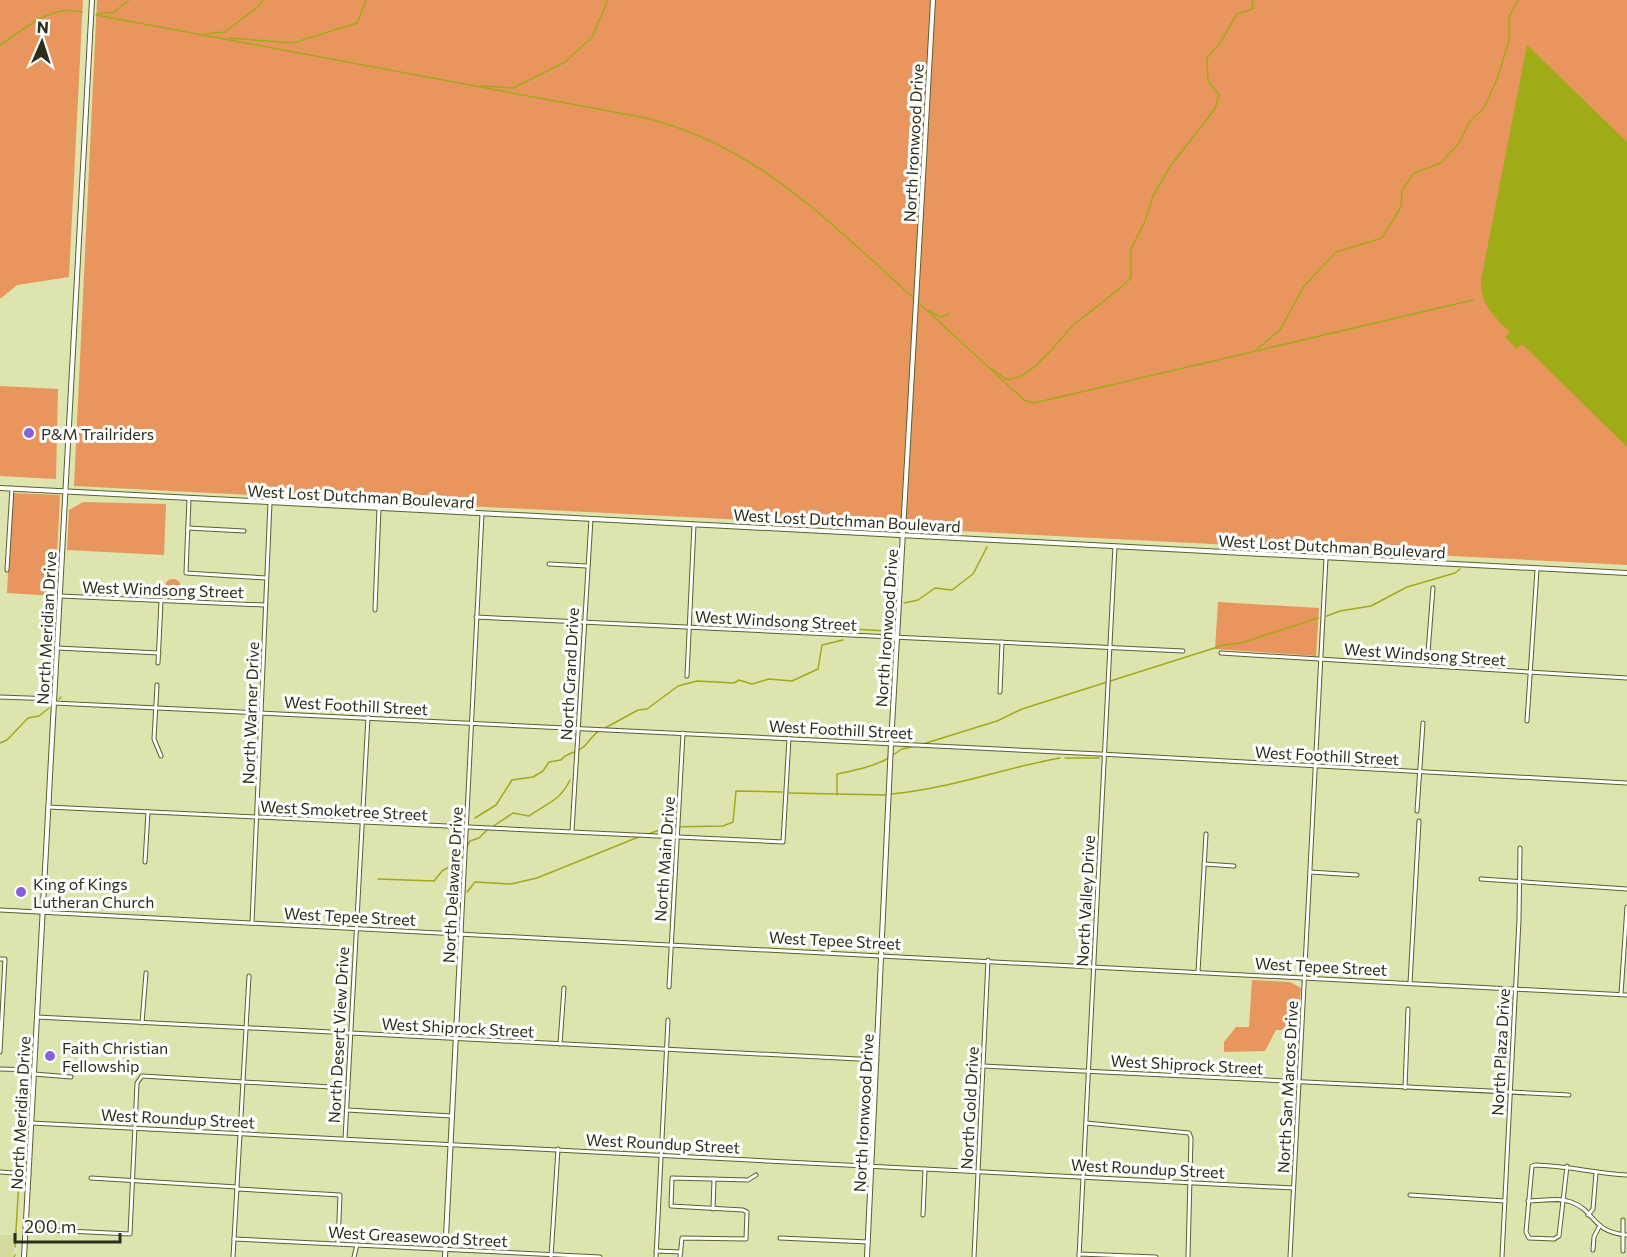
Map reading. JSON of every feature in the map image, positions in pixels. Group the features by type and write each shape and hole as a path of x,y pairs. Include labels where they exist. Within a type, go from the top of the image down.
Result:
{"street":[{"name":"North Meridian Drive","path":"24,1257 92,0"},
{"name":"North Ironwood Drive","path":"867,1257 883,955 891,744 905,535 933,0"},
{"name":"West Lost Dutchman Boulevard","path":"0,488 1627,573"},
{"path":"7,570 12,488"},
{"path":"189,499 186,573 266,578"},
{"name":"North Warner Drive","path":"252,923 270,503"},
{"path":"375,610 379,508"},
{"name":"North Delaware Drive","path":"445,1257 482,514"},
{"name":"North Grand Drive","path":"572,831 591,519"},
{"path":"687,676 694,524"},
{"path":"188,528 244,531"},
{"name":"North Valley Drive","path":"1079,1255 1115,546"},
{"name":"North San Marcos Drive","path":"1290,1257 1326,558"},
{"path":"549,564 587,566"},
{"path":"1527,721 1537,570"},
{"path":"1427,665 1433,588"},
{"name":"West Windsong Street","path":"60,596 265,605"},
{"path":"158,663 161,601"},
{"name":"West Windsong Street","path":"476,617 1183,651"},
{"path":"1000,692 1002,642"},
{"path":"57,648 159,653"},
{"name":"West Windsong Street","path":"1221,652 1627,678"},
{"path":"157,685 154,739 161,756"},
{"name":"West Foothill Street","path":"0,697 1627,783"},
{"name":"North Desert View Drive","path":"345,1139 360,823 368,717"},
{"path":"1417,811 1423,723"},
{"name":"North Main Drive","path":"669,987 683,733"},
{"name":"West Smoketree Street","path":"48,807 783,842 789,738"},
{"path":"145,862 148,812"},
{"path":"1410,983 1419,821"},
{"path":"1198,972 1206,834"},
{"name":"North Plaza Drive","path":"1502,1257 1516,989 1520,848"},
{"path":"1204,864 1234,866"},
{"path":"1310,872 1357,875"},
{"path":"1481,879 1627,889"},
{"path":"1621,994 1627,908"},
{"name":"West Tepee Street","path":"0,910 1627,995"},
{"path":"0,959 5,959 0,1052"},
{"name":"North Gold Drive","path":"974,1257 988,960"},
{"path":"142,1023 146,973"},
{"path":"233,1257 249,976"},
{"path":"560,1044 564,988"},
{"path":"1405,1088 1408,1009"},
{"name":"West Shiprock Street","path":"37,1017 877,1060"},
{"path":"656,1257 668,1020"},
{"name":"West Shiprock Street","path":"983,1066 1510,1094 1569,1095"},
{"path":"0,1069 71,1077"},
{"path":"26,1229 130,1234 136,1083 140,1077 348,1088"},
{"path":"346,1110 452,1116"},
{"name":"West Roundup Street","path":"31,1123 1293,1188"},
{"path":"1086,1123 1184,1130 1189,1133 1191,1138 1188,1182 1188,1257"},
{"path":"551,1256 558,1149"},
{"path":"1567,1166 1558,1237 1529,1238 1527,1236 1528,1201 1532,1166 1567,1166 1596,1173 1627,1175"},
{"path":"923,1215 925,1168"},
{"path":"0,1172 28,1174"},
{"path":"1588,1215 1593,1209 1596,1173"},
{"path":"657,1251 680,1255 682,1238 746,1239 747,1212 671,1206 672,1178 748,1180 756,1176"},
{"path":"91,1178 340,1195 338,1244"},
{"path":"713,1209 714,1179"},
{"path":"1410,1195 1505,1201"},
{"path":"1528,1201 1562,1200 1576,1204 1599,1227 1625,1234"},
{"path":"1623,1220 1625,1234 1623,1251"},
{"path":"1593,1250 1594,1237 1599,1227"},
{"path":"780,1238 868,1242"},
{"name":"West Greasewood Street","path":"234,1239 600,1257"},
{"path":"354,1257 357,1245"},
{"path":"1079,1255 1156,1257"}],"shaded area":[{"path":"0,0 83,0 69,277 17,285 0,299"},
{"path":"97,0 1627,0 1627,565 74,486"},
{"path":"1527,45 1627,142 1627,447 1522,344 1517,349 1505,337 1510,332 1486,303 1481,288"},
{"name":"P&M Trailriders","path":"0,386 58,389 56,479 0,476"},
{"path":"12,493 60,495 55,596 7,593"},
{"path":"83,502 166,504 164,555 67,550 69,510"},
{"path":"170,579 176,579 181,587 179,593 170,595 165,590 165,584"},
{"path":"1218,602 1319,608 1316,656 1215,649"},
{"path":"1252,980 1290,982 1301,988 1297,1030 1276,1030 1265,1051 1224,1052 1224,1042 1236,1027 1249,1027"},
{"path":"0,1235 14,1235 13,1257 0,1257"}],"waterway":[{"path":"97,14 114,12 129,0"},
{"path":"205,34 225,32 259,6 263,0"},
{"path":"229,38 293,43 357,23 366,0"},
{"path":"481,86 513,88 565,62 592,37 608,0"},
{"path":"992,369 1006,379 1016,378 1026,373 1077,322 1131,278 1131,249 1145,221 1153,196 1171,165 1215,109 1219,95 1208,81 1207,58 1220,43 1237,14 1252,9 1253,0"},
{"path":"1256,350 1280,330 1304,286 1336,252 1382,238 1401,207 1402,190 1414,173 1441,163 1459,143 1470,121 1484,108 1497,79 1509,41 1509,17 1518,0"},
{"path":"0,45 28,25 49,15 70,10 82,12"},
{"path":"96,15 646,118 687,131 724,148 790,190 914,298"},
{"path":"920,304 1024,400 1034,403 1473,300"},
{"path":"928,310 940,317 949,314"},
{"path":"904,603 918,600 935,588 952,590 973,574 987,547"},
{"path":"1327,616 1340,611 1371,606 1407,587 1455,573 1460,569"},
{"path":"850,631 851,629 888,631 891,611 895,608"},
{"path":"923,744 997,721 1022,709 1224,645 1241,643 1318,618"},
{"path":"605,728 638,710 647,709 678,686 697,681 734,683 739,680 752,684 769,679 792,681 818,669 822,645 843,640"},
{"path":"0,743 7,740 28,718 39,716 49,708"},
{"path":"475,818 496,805 512,780 533,777 543,771 549,762 561,760 585,746 601,730"},
{"path":"893,755 902,749 916,746"},
{"path":"837,795 837,774 857,770 889,758"},
{"path":"891,794 934,788 1060,758"},
{"path":"1065,758 1099,758"},
{"path":"492,827 513,813 529,816 562,793 570,780"},
{"path":"648,834 669,827 723,826 733,822 736,791 782,792"},
{"path":"789,793 886,795"},
{"path":"466,849 470,841 479,838 488,829"},
{"path":"467,892 475,882 511,884 537,878 641,836"},
{"path":"378,879 434,881 442,871 460,861 464,853"},
{"path":"15,1247 19,1180"}],"place":[{"name":"P&M Trailriders","path":"29,433"},
{"name":"King of Kings Lutheran Church","path":"21,892"},
{"name":"Faith Christian Fellowship","path":"50,1056"}]}
